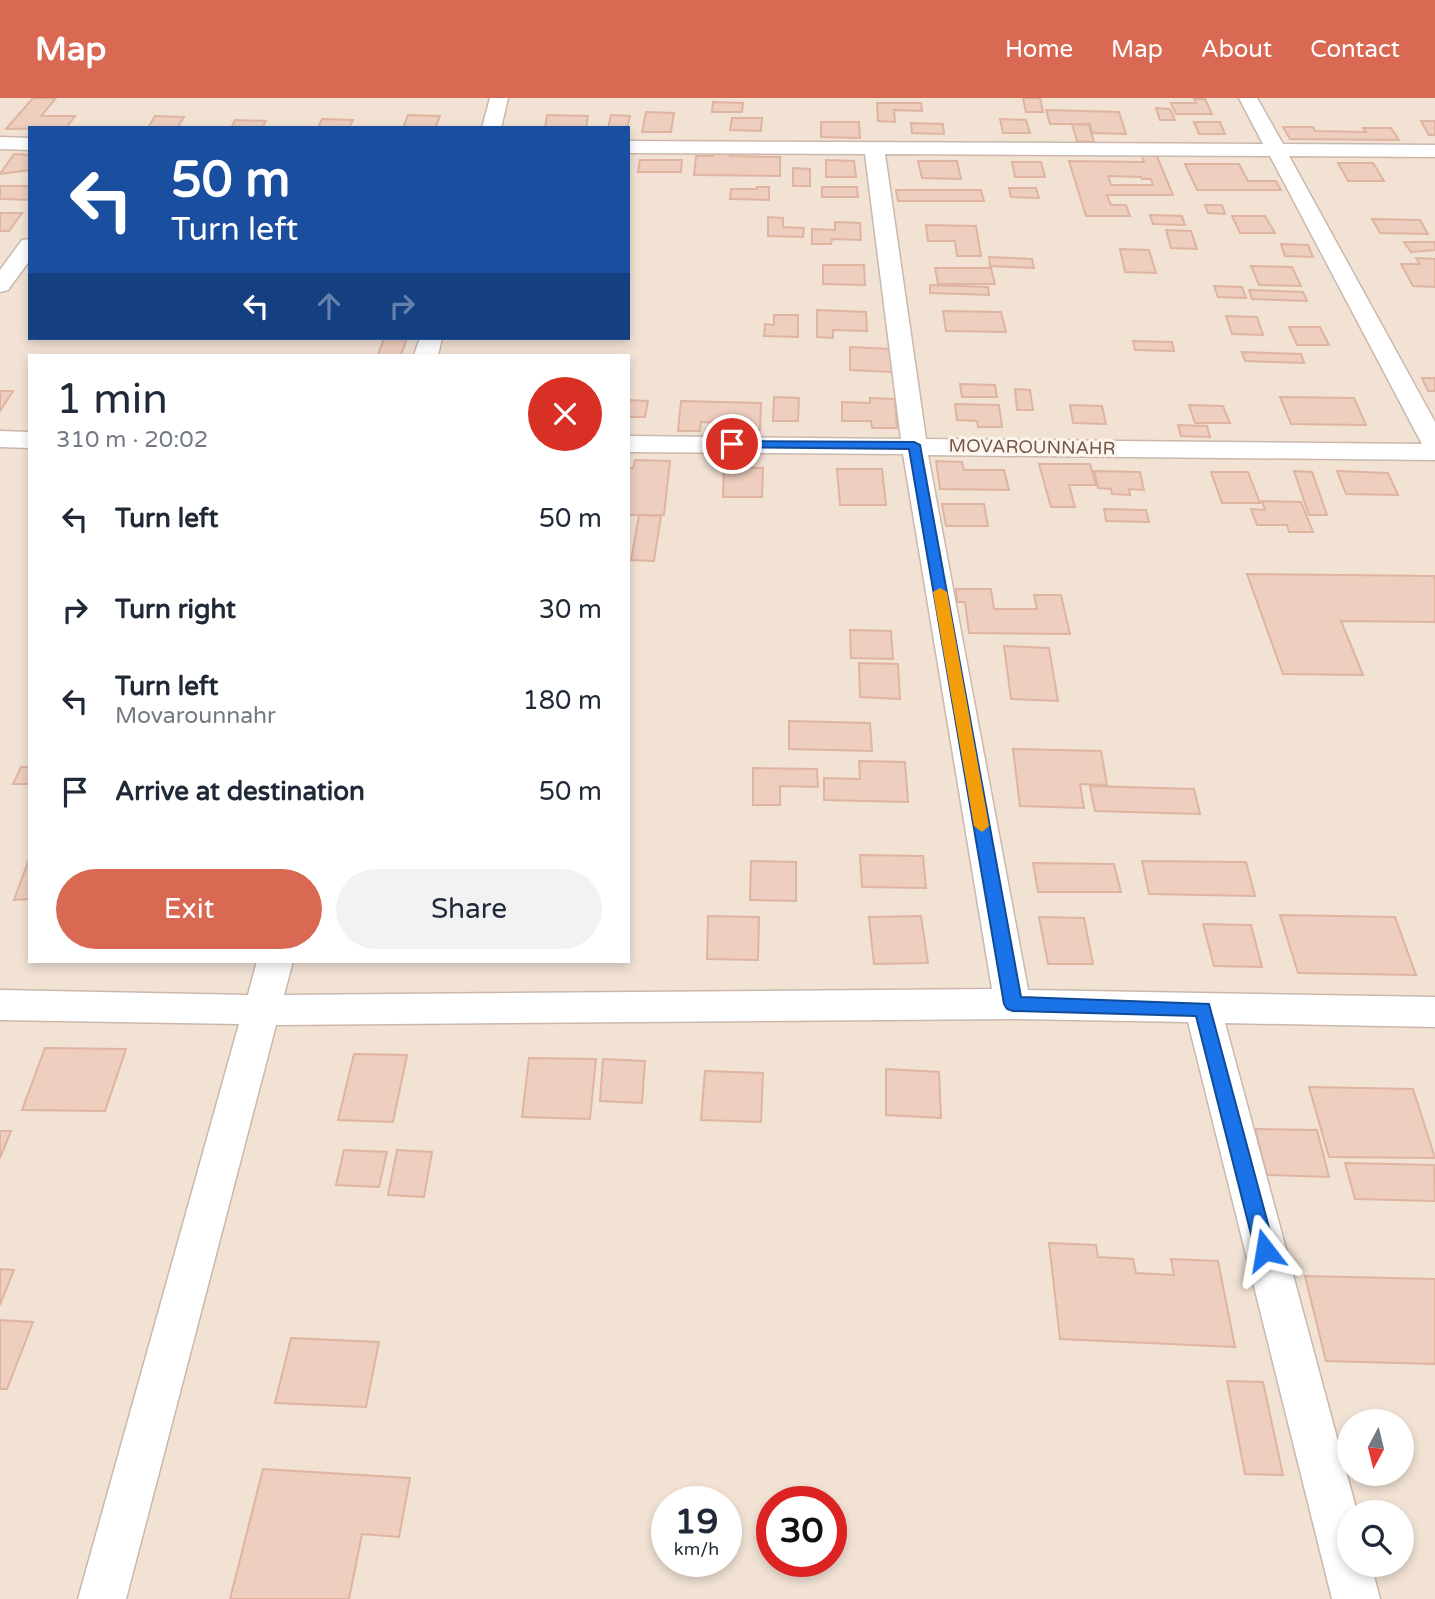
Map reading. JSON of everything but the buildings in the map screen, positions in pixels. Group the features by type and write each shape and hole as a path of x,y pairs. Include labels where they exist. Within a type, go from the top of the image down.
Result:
{"street":[{"path":"492,126 499,98"},
{"path":"1248,98 1435,445"},
{"path":"0,143 28,144"},
{"path":"630,146 1435,151"},
{"path":"874,147 914,445 1013,1004"},
{"path":"0,285 28,248"},
{"path":"0,439 28,440"},
{"name":"MOVAROUNNAHR","path":"630,444 1435,452"},
{"path":"102,1599 275,963"},
{"path":"0,1006 263,1010 1013,1004 1435,1012"},
{"path":"1203,1009 1356,1599"}],"shaded area":[{"path":"0,98 1435,98 1435,1599 0,1599"}],"slow traffic":[{"path":"940,592 982,826"}],"route":[{"path":"732,444 914,445 1013,1004 1203,1009 1265,1250"}]}
